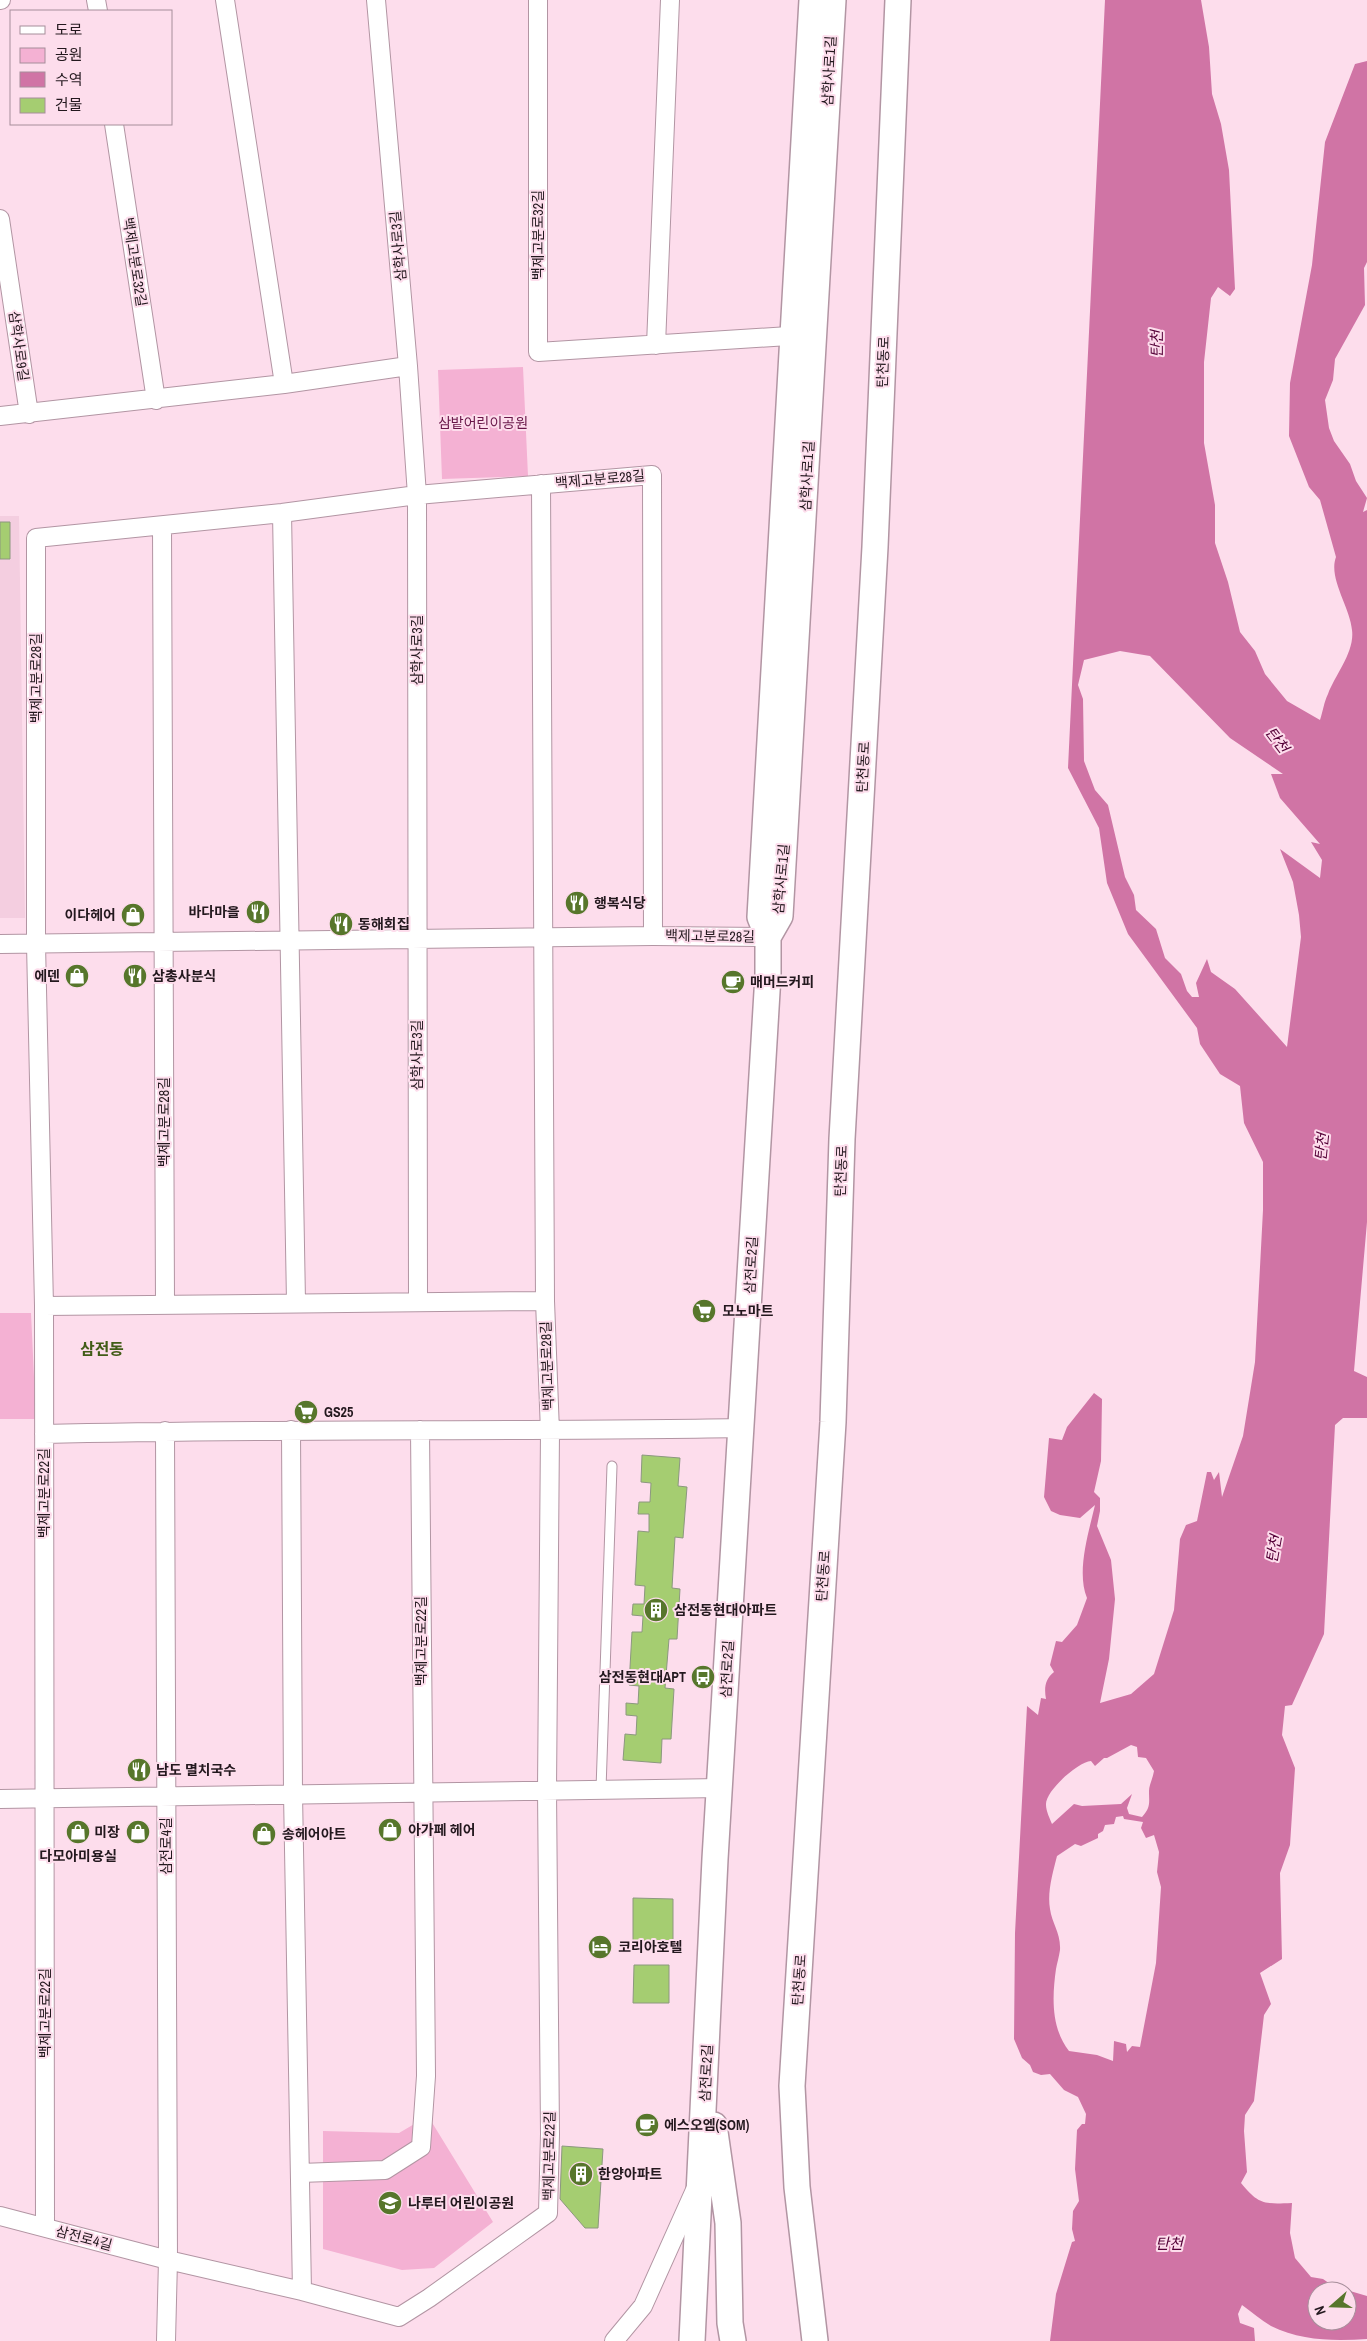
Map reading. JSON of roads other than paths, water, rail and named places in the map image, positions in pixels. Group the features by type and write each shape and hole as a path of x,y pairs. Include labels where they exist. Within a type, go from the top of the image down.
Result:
{"street":[{"path":"224,0 284,384"},
{"name":"삼학사로3길","path":"376,0 408,366 417,495 418,1302"},
{"name":"백제고분로32길","path":"538,0 538,352 803,335"},
{"path":"656,345 670,0"},
{"name":"삼학사로1길","path":"803,335 812,0"},
{"name":"삼학사로1길","path":"768,937 760,916 803,335 833,0"},
{"name":"탄천동로","path":"815,2341 797,2187 792,2086 833,1422 842,1139 875,547 898,0"},
{"name":"백제고분로32길","path":"114,125 156,400"},
{"name":"삼학사로9길","path":"0,219 29,414"},
{"path":"0,416 156,400 408,366"},
{"name":"백제고분로28길","path":"44,1434 44,1306 36,944 36,538 282,513 417,495 652,475 653,936"},
{"name":"백제고분로28길","path":"541,484 546,1300 550,1432"},
{"path":"282,513 296,1302"},
{"name":"백제고분로28길","path":"162,526 165,1304"},
{"name":"백제고분로28길","path":"0,944 543,937 768,937"},
{"name":"삼전로2길","path":"692,2341 715,1859 768,976 768,937"},
{"name":"백제고분로28길","path":"44,1306 546,1300"},
{"name":"백제고분로22길","path":"45,2227 44,1434 291,1430 550,1432 741,1428"},
{"path":"291,1430 293,1794 302,2291"},
{"name":"백제고분로22길","path":"300,2173 385,2170 422,2147 426,2076 420,1430"},
{"name":"삼전로4길","path":"165,1431 168,2260 166,2341"},
{"name":"백제고분로22길","path":"302,2291 398,2317 429,2298 548,2213 550,2134 547,1790 550,1432"},
{"path":"0,1799 720,1788"},
{"path":"706,2073 728,2223 730,2323 733,2341"},
{"path":"614,2341 643,2306 700,2178"},
{"name":"삼전로4길","path":"0,2216 168,2260 302,2291"}],"lane":[{"path":"601,1789 612,1466"}],"water":[{"name":"탄천","path":"1105,0 1201,0 1209,47 1212,94 1221,124 1229,170 1235,289 1230,296 1218,287 1211,298 1204,362 1204,443 1215,505 1215,543 1228,582 1240,632 1255,651 1265,674 1287,701 1320,720 1331,687 1348,655 1352,630 1348,612 1337,583 1334,565 1336,557 1320,500 1309,487 1289,436 1290,383 1312,265 1325,142 1355,64 1367,61 1367,262 1364,268 1365,305 1335,359 1333,380 1325,400 1329,428 1334,441 1350,464 1356,481 1367,498 1363,512 1367,510 1367,1222 1354,1371 1367,1377 1367,1418 1343,1418 1335,1425 1324,1634 1292,1705 1285,1706 1282,1735 1295,1768 1290,1845 1280,1873 1282,1959 1260,1973 1271,2004 1264,2015 1254,2101 1245,2115 1244,2131 1247,2172 1241,2183 1253,2196 1263,2202 1292,2203 1290,2233 1295,2258 1311,2277 1326,2281 1307,2281 1307,2331 1357,2331 1357,2293 1367,2296 1367,2339 1330,2340 1294,2335 1271,2326 1242,2305 1238,2314 1240,2323 1254,2328 1255,2341 1050,2341 1056,2294 1072,2242 1075,2241 1072,2229 1073,2211 1079,2201 1075,2169 1077,2130 1082,2124 1085,2124 1086,2114 1078,2097 1064,2090 1050,2074 1041,2075 1033,2072 1030,2065 1022,2058 1014,2039 1015,1933 1027,1706 1038,1715 1041,1698 1046,1699 1045,1687 1047,1681 1054,1672 1050,1665 1056,1641 1062,1642 1077,1625 1087,1598 1084,1588 1083,1564 1095,1505 1080,1518 1060,1515 1051,1511 1044,1497 1049,1438 1062,1440 1067,1427 1094,1393 1102,1399 1101,1461 1094,1492 1100,1498 1097,1526 1111,1560 1115,1599 1109,1659 1100,1703 1131,1694 1154,1674 1174,1610 1180,1539 1186,1525 1197,1521 1207,1472 1211,1472 1214,1480 1219,1472 1222,1497 1243,1436 1255,1362 1263,1210 1263,1162 1244,1123 1240,1086 1220,1074 1200,1044 1197,1028 1128,934 1107,883 1099,828 1068,768","holes":["1120,651 1150,656 1230,738 1283,774 1271,774 1280,798 1320,844 1311,842 1322,860 1320,878 1280,849 1293,882 1301,937 1287,1047 1235,989 1211,972 1207,959 1196,983 1199,997 1192,997 1187,991 1181,974 1165,958 1156,929 1136,910 1134,895 1125,877 1108,805 1095,790 1084,761 1083,699 1078,685 1084,660","1131,1745 1137,1747 1138,1757 1146,1758 1154,1771 1149,1789 1148,1808 1145,1814 1142,1817 1129,1814 1127,1808 1132,1794 1121,1804 1082,1806 1074,1804 1052,1824 1046,1805 1047,1799 1056,1785 1078,1766 1091,1761 1095,1766 1104,1758","1123,1816 1124,1819 1143,1822 1141,1828 1146,1838 1154,1835 1159,1852 1157,1872 1161,1887 1156,1963 1140,2047 1132,2046 1127,2052 1126,2044 1114,2041 1113,2061 1097,2055 1069,2051 1059,2032 1054,2012 1054,2001 1060,1944 1051,1914 1049,1896 1057,1856 1075,1844 1081,1846 1098,1838 1098,1834 1103,1831 1105,1825 1114,1824 1116,1817"]}],"place":[{"name":"행복식당","path":"577,903"},
{"name":"바다마을","path":"258,912"},
{"name":"이다헤어","path":"133,915"},
{"name":"동해회집","path":"341,924"},
{"name":"에덴","path":"77,976"},
{"name":"삼총사분식","path":"135,976"},
{"name":"매머드커피","path":"733,982"},
{"name":"모노마트","path":"704,1311"},
{"name":"GS25","path":"306,1412"},
{"name":"삼전동현대아파트","path":"656,1610"},
{"name":"삼전동현대APT","path":"703,1677"},
{"name":"남도 멸치국수","path":"139,1770"},
{"name":"아가페 헤어","path":"390,1830"},
{"name":"다모아미용실","path":"78,1832"},
{"name":"미장","path":"138,1832"},
{"name":"송헤어아트","path":"264,1834"},
{"name":"코리아호텔","path":"600,1947"},
{"name":"에스오엠(SOM)","path":"647,2125"},
{"name":"한양아파트","path":"581,2174"},
{"name":"나루터 어린이공원","path":"390,2203"}],"district":[{"name":"삼전동","path":"102,1349"}],"park label":[{"name":"삼밭어린이공원","path":"483,423"}]}
